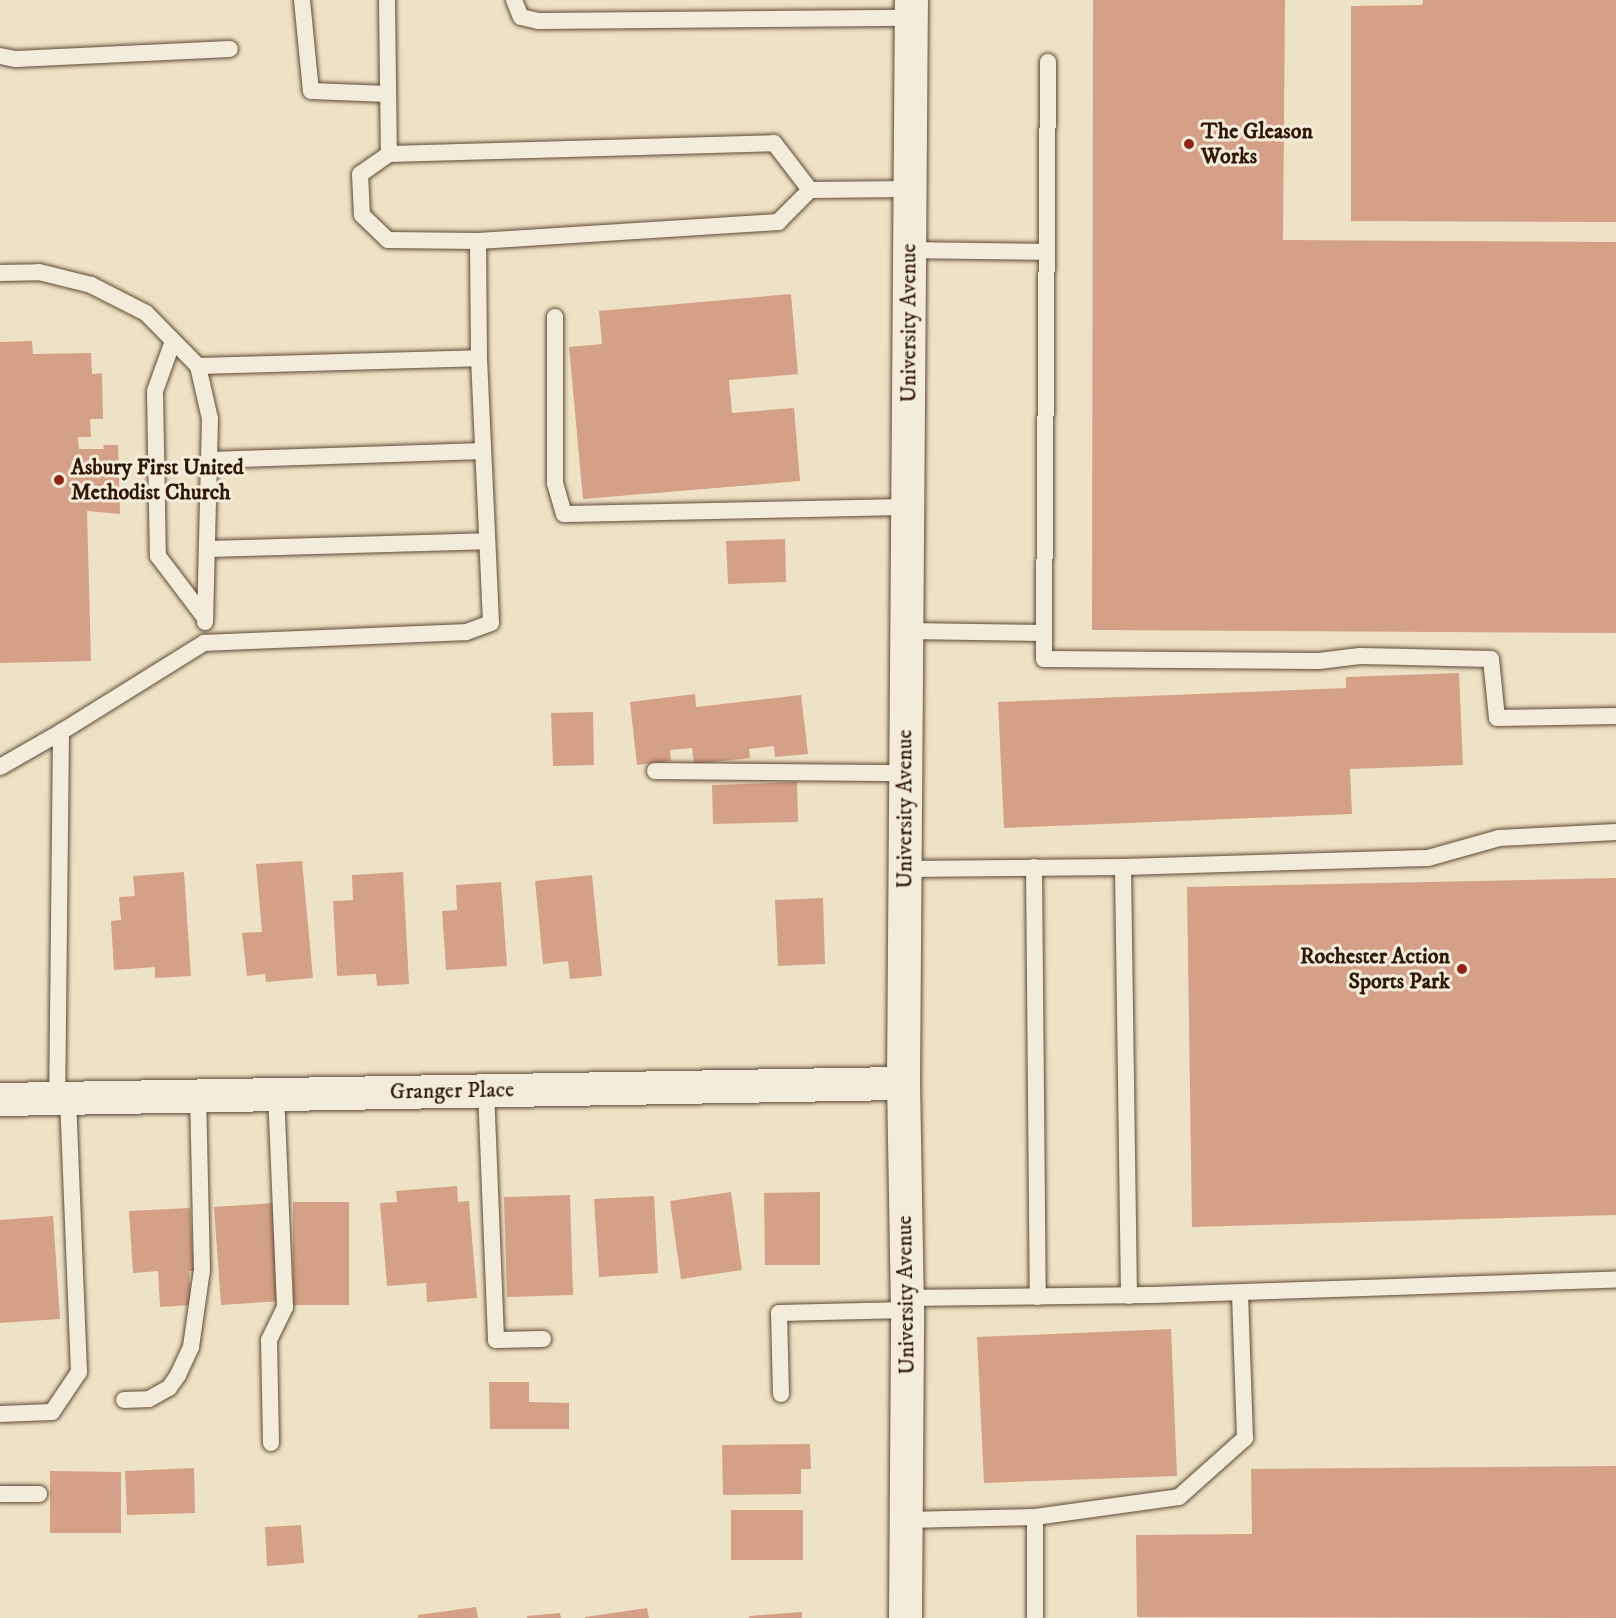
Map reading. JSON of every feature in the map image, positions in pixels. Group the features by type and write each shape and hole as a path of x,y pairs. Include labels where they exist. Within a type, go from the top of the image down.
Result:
{"main road":[{"name":"University Avenue","path":"905,1618 907,1304 903,1083 911,9"},
{"name":"Granger Place","path":"0,1099 903,1083"}],"lane":[{"path":"302,0 311,91 388,94"},
{"path":"387,0 389,154"},
{"path":"514,0 521,17 538,21 911,9"},
{"path":"0,56 16,59 230,49"},
{"path":"1048,62 1044,659 1319,661 1360,656 1491,659 1497,718 1616,716"},
{"path":"810,190 774,143 389,154 360,174 362,215 388,240 478,241 778,222 810,190 909,189"},
{"path":"0,767 62,732 204,643 466,632 491,623 479,358 478,241"},
{"path":"909,250 1047,252"},
{"path":"0,273 39,272 91,285 146,313 198,366 210,419 204,643"},
{"path":"555,317 555,483 564,514 908,507"},
{"path":"173,341 155,391 158,556 205,618"},
{"path":"198,366 479,358"},
{"path":"209,460 483,451"},
{"path":"207,549 487,541"},
{"path":"906,631 1044,633"},
{"path":"0,1414 52,1412 79,1372 63,1098 62,732"},
{"path":"655,771 905,773"},
{"path":"905,869 1123,867 1428,858 1499,837 1616,832"},
{"path":"1034,867 1038,1297"},
{"path":"1123,867 1129,1296"},
{"path":"486,1090 496,1340 543,1338"},
{"path":"271,1443 269,1340 285,1307 276,1094"},
{"path":"124,1400 148,1399 169,1388 191,1347 202,1270 198,1096"},
{"path":"781,1394 779,1313 1038,1297 1240,1293 1616,1280"},
{"path":"906,1520 1035,1517 1179,1497 1245,1438 1240,1293"},
{"path":"0,1494 39,1494"},
{"path":"1035,1517 1035,1618"}],"building":[{"path":"1093,0 1285,0 1283,240 1616,242 1616,633 1092,630"},
{"path":"1423,0 1616,0 1616,222 1351,221 1351,6 1422,5"},
{"path":"791,294 798,374 729,380 732,413 794,408 800,481 583,499 569,347 602,344 599,311"},
{"name":"Asbury First United Methodist Church","path":"32,341 33,354 91,353 92,374 102,373 103,419 90,419 91,437 78,437 79,449 104,449 103,445 118,445 120,514 87,511 91,661 0,663 0,342"},
{"path":"785,539 786,582 728,584 726,541"},
{"path":"1459,673 1463,765 1350,769 1352,814 1004,828 998,702 1346,688 1346,677"},
{"path":"695,694 696,707 801,695 808,754 775,757 774,746 749,749 750,758 694,764 692,748 670,750 671,761 637,765 630,702"},
{"path":"593,712 594,765 553,766 551,713"},
{"path":"797,782 798,822 713,824 712,785"},
{"path":"302,861 313,978 266,982 265,974 247,976 242,933 262,932 256,864"},
{"path":"184,872 191,976 155,978 155,967 114,970 111,921 121,920 119,897 135,896 133,876"},
{"path":"403,872 409,984 377,986 376,974 337,976 333,901 353,900 352,875"},
{"path":"592,875 602,976 570,979 568,961 543,964 535,881"},
{"path":"1616,878 1616,1215 1192,1227 1187,887"},
{"path":"501,882 507,966 446,970 442,911 457,910 456,885"},
{"path":"823,898 825,964 778,966 775,900"},
{"path":"457,1186 458,1202 469,1201 477,1298 427,1302 426,1283 387,1286 380,1203 397,1202 396,1191"},
{"path":"731,1192 742,1270 681,1279 670,1201"},
{"path":"820,1192 820,1265 765,1265 764,1193"},
{"path":"570,1195 573,1295 507,1297 504,1197"},
{"path":"654,1196 658,1273 599,1277 594,1199"},
{"path":"293,1202 349,1202 349,1305 293,1305"},
{"path":"275,1203 282,1301 221,1305 214,1207"},
{"path":"190,1208 194,1271 189,1271 191,1305 160,1307 158,1271 133,1273 129,1211"},
{"path":"53,1216 60,1319 0,1323 0,1220"},
{"path":"1171,1329 1177,1476 984,1483 977,1337"},
{"path":"489,1382 529,1382 529,1402 569,1403 569,1429 490,1429"},
{"path":"810,1444 811,1469 801,1469 801,1494 723,1495 722,1445"},
{"path":"1616,1466 1616,1618 1137,1617 1136,1535 1252,1534 1251,1469"},
{"path":"194,1468 195,1513 127,1515 125,1471"},
{"path":"50,1471 121,1472 121,1533 50,1533"},
{"path":"731,1510 803,1510 803,1560 731,1560"},
{"path":"301,1525 304,1563 267,1566 265,1527"},
{"path":"476,1607 478,1618 418,1618 418,1615"},
{"path":"647,1608 649,1618 585,1618 585,1617"},
{"path":"802,1612 802,1618 749,1618 749,1616"},
{"path":"560,1613 561,1618 527,1618 527,1616"}],"place":[{"name":"The Gleason Works","path":"1189,144"},
{"name":"Asbury First United Methodist Church","path":"59,480"},
{"name":"Rochester Action Sports Park","path":"1462,969"}]}
